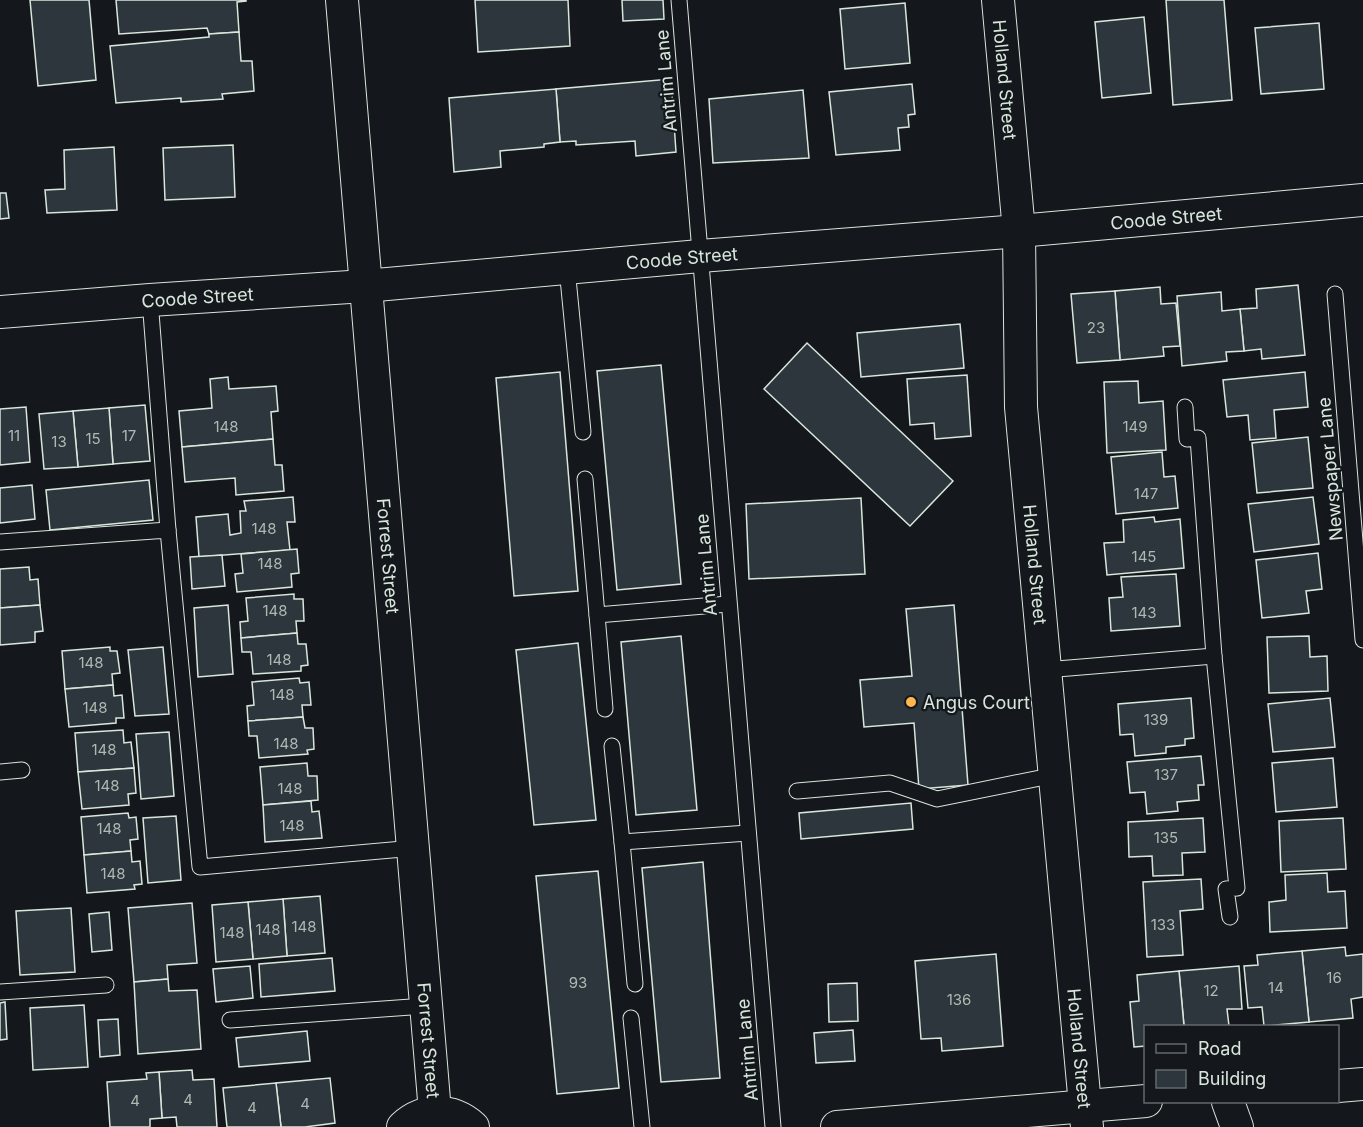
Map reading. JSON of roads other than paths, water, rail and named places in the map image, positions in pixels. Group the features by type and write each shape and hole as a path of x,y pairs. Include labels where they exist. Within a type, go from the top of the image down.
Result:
{"street":[{"name":"Forrest Street","path":"342,0 435,1112"},
{"name":"Holland Street","path":"998,0 1018,231 1021,407 1086,1117"},
{"name":"Coode Street","path":"0,312 365,285 1363,200"},
{"path":"1339,1086 1363,1084"},
{"path":"837,1127 1086,1117 1144,1102"},
{"path":"1229,1103 1237,1127"},
{"path":"403,1127 419,1116 435,1112 452,1114 467,1121 472,1127"}],"lane":[{"name":"Antrim Lane","path":"679,0 773,1127"},
{"path":"567,268 583,432"},
{"name":"Newspaper Lane","path":"1335,294 1363,640"},
{"path":"150,300 168,530 200,867 414,848"},
{"path":"1185,407 1187,439 1198,438 1214,656 1237,888 1226,889 1230,917"},
{"path":"585,478 604,709"},
{"path":"0,542 168,530"},
{"path":"597,615 728,603"},
{"path":"1045,670 1214,656"},
{"path":"612,746 635,984"},
{"path":"0,772 22,770"},
{"path":"797,791 891,783 937,799 1055,775"},
{"path":"622,842 748,833"},
{"path":"0,992 106,985"},
{"path":"230,1020 425,1006"},
{"path":"631,1018 642,1127"}],"place":[{"name":"Angus Court","path":"911,702"}]}
